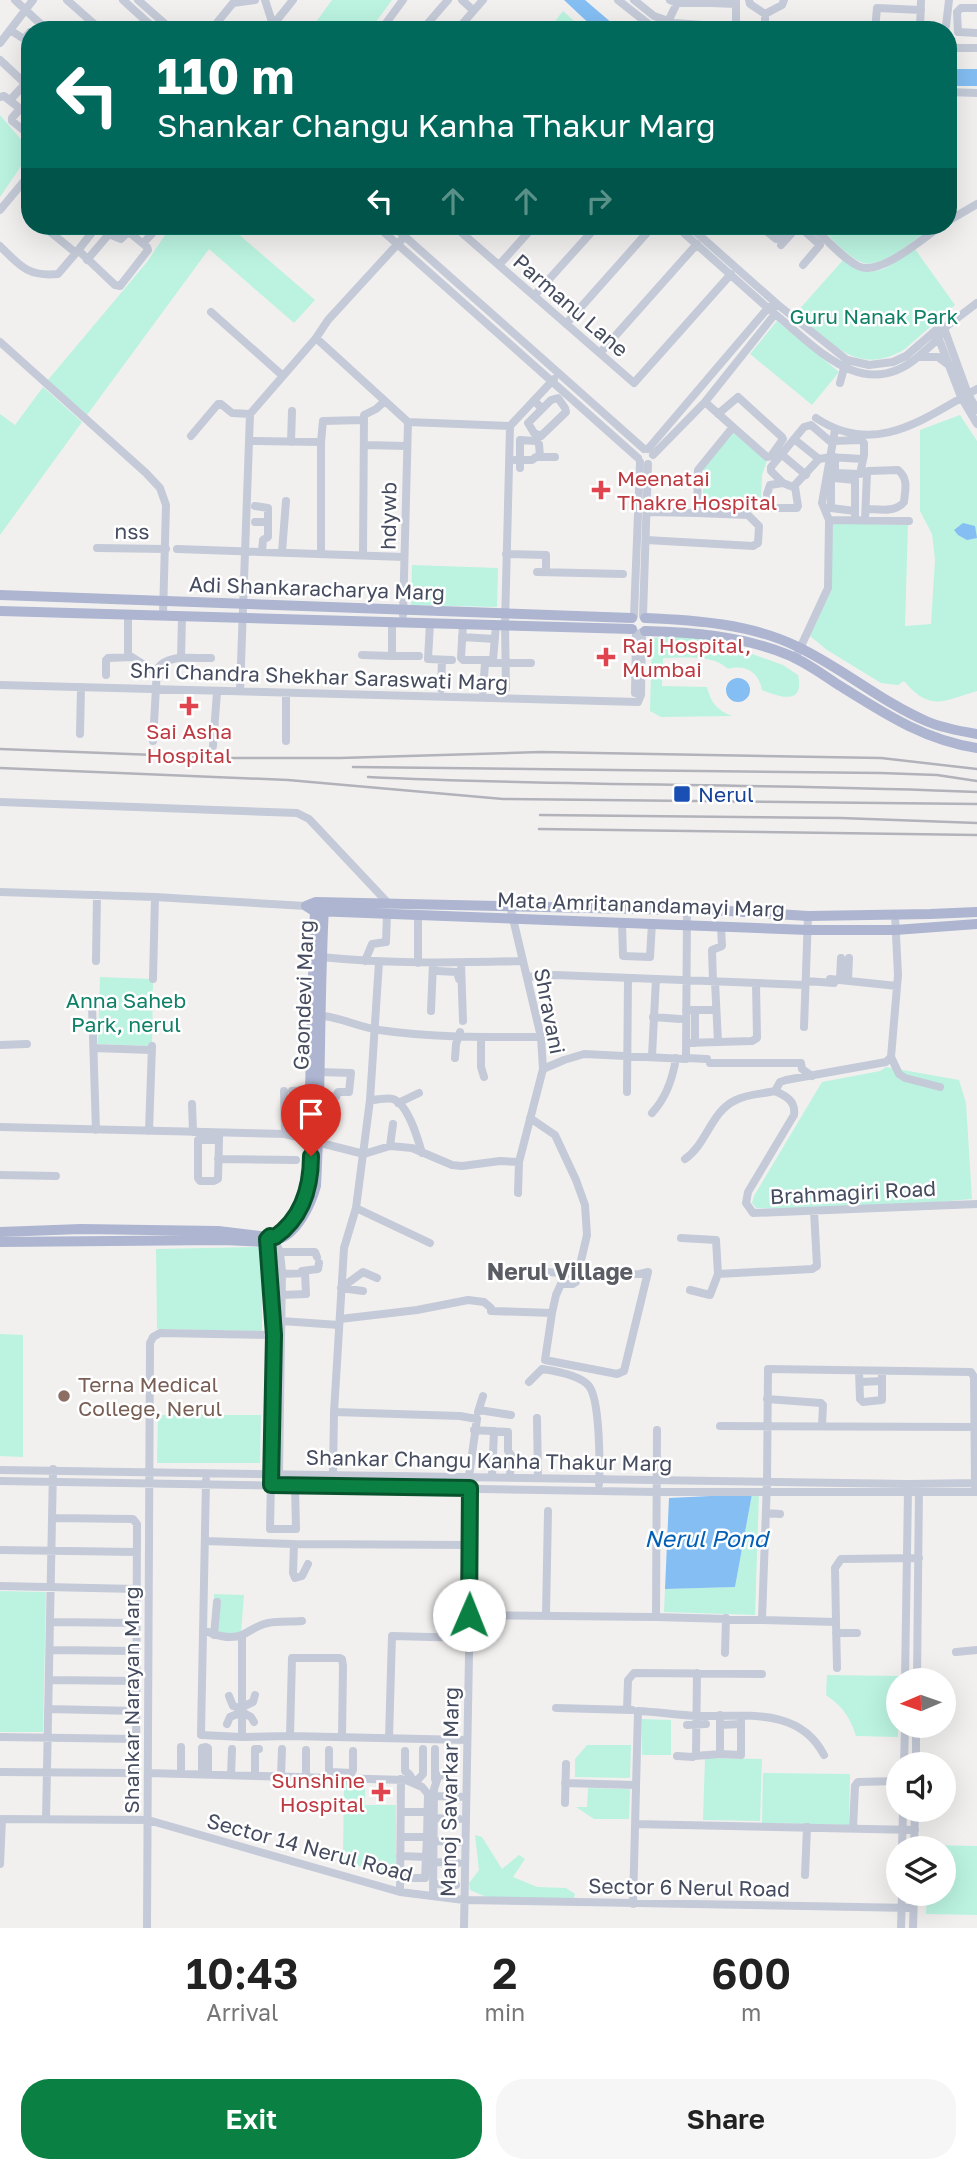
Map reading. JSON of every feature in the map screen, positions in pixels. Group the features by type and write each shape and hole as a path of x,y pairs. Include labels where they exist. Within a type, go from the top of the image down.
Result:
{"main road":[{"name":"Adi Shankaracharya Marg","path":"0,595 639,617 730,625 800,648 924,720 977,734"},
{"name":"Adi Shankaracharya Marg","path":"0,611 687,631 729,638 787,655 916,730 945,742 977,748"},
{"path":"639,617 648,623 639,631 630,624 639,617"},
{"name":"Mata Amritanandamayi Marg","path":"317,907 510,906 808,916 977,912"},
{"name":"Gaondevi Marg","path":"273,1242 290,1225 301,1207 311,1173 321,957 317,907"},
{"name":"Gaondevi Marg","path":"314,1093 320,1072 317,907"},
{"name":"Mata Amritanandamayi Marg","path":"387,908 418,915 808,930 895,930 977,924"},
{"path":"0,1231 194,1230 218,1231 273,1242"},
{"path":"0,1242 273,1242"}],"street":[{"path":"15,0 37,21"},
{"path":"0,43 33,0"},
{"path":"67,0 91,21"},
{"path":"123,0 146,21"},
{"path":"138,0 162,21"},
{"path":"218,21 232,1 255,0"},
{"path":"265,0 270,21"},
{"path":"276,21 293,0"},
{"path":"388,21 403,0"},
{"path":"430,21 448,0"},
{"path":"462,0 474,10"},
{"path":"464,21 483,0"},
{"path":"618,0 645,21"},
{"path":"634,0 660,21"},
{"path":"749,0 750,4 765,15"},
{"path":"765,15 782,5 784,0"},
{"path":"920,21 921,0"},
{"path":"947,21 949,0"},
{"path":"668,21 674,2 736,2 736,21"},
{"path":"875,21 877,8 921,10"},
{"path":"957,35 959,9 977,8"},
{"path":"765,15 765,21"},
{"path":"10,30 21,37"},
{"path":"958,32 977,33"},
{"path":"957,48 977,48"},
{"path":"0,60 21,80"},
{"path":"10,100 21,91"},
{"path":"957,92 977,93"},
{"path":"0,96 10,100 19,110 12,121 21,128"},
{"path":"0,210 21,185"},
{"path":"957,216 977,204"},
{"path":"55,235 88,260 114,285 120,286 148,250 132,235"},
{"path":"0,246 18,264 37,275 58,274 90,235"},
{"path":"88,260 108,235"},
{"path":"147,239 151,235"},
{"path":"240,691 250,414 316,338 328,320 398,244 405,236 648,451 652,461 642,461 551,381 398,244 388,235"},
{"name":"Parmanu Lane","path":"465,235 634,383 731,274"},
{"path":"499,265 526,235"},
{"path":"534,296 589,235"},
{"path":"566,324 645,235"},
{"path":"686,235 844,368 882,374 928,355 938,357 952,368"},
{"path":"699,235 774,309 837,353 858,364 880,365 906,356 977,303"},
{"path":"781,245 790,235"},
{"path":"803,265 820,244 810,235"},
{"path":"822,235 857,265 870,268 893,260 928,235"},
{"path":"600,353 697,244"},
{"path":"639,617 647,512 640,452 648,451 705,402 774,309"},
{"path":"648,451 774,309"},
{"path":"211,312 283,376"},
{"path":"917,358 940,332"},
{"path":"940,332 952,368 977,424"},
{"path":"940,332 965,396 977,410"},
{"path":"316,338 408,422 510,426"},
{"path":"0,342 160,488 166,505 163,615"},
{"path":"841,383 844,368"},
{"path":"463,624 463,660 494,660 495,639 505,614 510,426 559,373"},
{"path":"816,418 835,430 876,434 895,431 913,425 977,389"},
{"path":"705,402 718,414 767,457 771,456 783,439 738,397 718,414"},
{"path":"558,398 566,412 541,436 534,433 528,423 542,409 551,400 558,398"},
{"path":"534,400 542,409"},
{"path":"363,555 364,415 385,401"},
{"path":"191,436 218,404 232,413 250,414"},
{"path":"291,442 292,411"},
{"path":"321,554 323,421 364,420"},
{"name":"hdywb","path":"392,656 403,610 408,422"},
{"path":"794,487 783,483 770,469 804,427 811,425 832,442 863,441 864,455 860,474 835,472 832,442 835,430"},
{"path":"697,513 698,470 733,427"},
{"path":"794,439 819,459"},
{"path":"520,464 520,440 536,441 539,444 540,457"},
{"path":"249,441 321,442"},
{"path":"364,445 407,446"},
{"path":"781,454 806,475"},
{"path":"508,460 520,464 536,457 555,457"},
{"path":"795,659 828,588 829,520 822,503 833,457"},
{"path":"794,487 819,459 862,459"},
{"path":"639,617 642,461"},
{"path":"865,520 867,473 870,470 898,470 906,479 904,502 900,507 888,510 866,509"},
{"path":"855,515 855,480 833,480 831,509 865,520 909,521"},
{"path":"783,483 770,485 767,494 769,508 797,509 794,487"},
{"path":"900,495 900,507"},
{"path":"282,552 286,501"},
{"path":"255,506 267,506 268,537 263,540 262,552"},
{"path":"646,540 754,546 758,543 759,526 748,514 647,512"},
{"path":"829,520 855,515"},
{"path":"255,522 268,522"},
{"name":"nss","path":"97,548 166,549"},
{"path":"177,549 404,557"},
{"path":"506,554 546,555 542,572 623,574"},
{"path":"128,614 128,657"},
{"path":"181,659 182,615"},
{"path":"420,658 430,623"},
{"path":"500,625 506,663 506,689"},
{"name":"Shri Chandra Shekhar Saraswati Marg","path":"0,685 638,702 641,695 639,631"},
{"path":"462,637 495,639"},
{"path":"362,655 452,660"},
{"path":"106,675 108,657 132,657 157,673"},
{"path":"153,741 157,673 161,664 169,659 211,658"},
{"path":"441,689 442,660"},
{"path":"483,691 483,664 531,663"},
{"path":"80,734 81,687"},
{"path":"216,742 218,692"},
{"path":"286,692 286,741"},
{"path":"0,802 297,813 309,819 387,908 386,941 372,944 365,960"},
{"name":"Mata Amritanandamayi Marg","path":"0,892 155,897 317,907"},
{"path":"96,961 97,895"},
{"path":"153,979 155,897"},
{"name":"Shravani","path":"510,906 541,1037 543,1069 519,1162 518,1192"},
{"path":"687,910 686,981 690,1011 687,1058"},
{"path":"418,915 418,961"},
{"path":"895,915 898,975 891,1057 899,1074 905,1078 940,1087"},
{"path":"804,1027 808,916"},
{"path":"622,923 623,956 650,957 652,923"},
{"path":"718,1042 712,950 722,946 721,927"},
{"path":"321,957 418,961 460,973"},
{"path":"844,980 845,958"},
{"path":"365,960 418,961"},
{"path":"435,967 461,963 522,961"},
{"path":"332,1474 344,1248 356,1208 370,1100 379,962"},
{"path":"461,963 463,1021"},
{"path":"431,1011 435,967"},
{"path":"527,977 556,975 756,984 862,985"},
{"path":"702,976 713,980"},
{"path":"626,1093 628,978"},
{"path":"652,1056 656,979"},
{"path":"830,979 897,985"},
{"path":"689,1043 752,1041 757,1038 756,984"},
{"path":"656,1017 660,999"},
{"path":"92,1004 96,1129"},
{"path":"690,1011 716,1010"},
{"path":"318,1015 375,1030 443,1038 460,1035 541,1037"},
{"path":"656,1017 680,1018"},
{"path":"455,1058 460,1035"},
{"path":"481,1037 481,1067 484,1077"},
{"path":"689,1043 705,1044"},
{"path":"0,1045 27,1044"},
{"path":"94,1048 151,1048 149,1131"},
{"path":"543,1069 584,1054 801,1063 802,1069 812,1076"},
{"path":"685,1159 695,1152 724,1107 737,1099 775,1091 780,1082 786,1080 886,1062 891,1057"},
{"path":"652,1113 673,1077 676,1058"},
{"path":"285,1134 288,1091 335,1097 338,1092 349,1092 350,1072 320,1072"},
{"name":"Brahmagiri Road","path":"775,1091 792,1102 794,1115 748,1192 746,1203 753,1213 977,1204"},
{"path":"398,1103 419,1093"},
{"path":"370,1100 393,1099 398,1103 415,1126 422,1153"},
{"path":"192,1104 193,1132"},
{"path":"530,1118 555,1135 576,1180 584,1205 587,1235 578,1272 576,1282 561,1284 556,1295 545,1360 617,1374 624,1371 648,1272 605,1275 578,1272 547,1272"},
{"path":"390,1146 393,1124"},
{"path":"0,1127 193,1132 219,1136"},
{"path":"219,1136 216,1181 198,1180 198,1140 219,1136 285,1134 363,1154 390,1146 412,1148 452,1165 462,1166 500,1161 519,1162"},
{"path":"218,1159 296,1160"},
{"path":"0,1175 56,1176"},
{"path":"356,1208 430,1243"},
{"path":"718,1274 812,1269 817,1266 814,1211"},
{"path":"681,1238 716,1240 718,1274 709,1295 690,1290"},
{"path":"273,1242 315,1252 318,1260 316,1270 282,1273"},
{"path":"273,1242 282,1273 275,1474"},
{"path":"273,1242 275,1485 270,1528 296,1528 293,1510 295,1486"},
{"path":"341,1288 363,1272 377,1278"},
{"path":"281,1295 306,1294 305,1273 282,1273"},
{"path":"341,1288 363,1291"},
{"path":"281,1321 340,1322 468,1300 484,1302 491,1311 552,1312"},
{"name":"Shankar Narayan Marg","path":"147,1928 148,1820 152,1772 150,1343 153,1337 160,1333 274,1335"},
{"path":"529,1382 542,1369 563,1373 588,1384 597,1415 599,1491"},
{"path":"762,1619 768,1369 971,1372 974,1377 976,1487"},
{"path":"859,1371 861,1401 880,1401 883,1397 882,1371"},
{"path":"860,1382 882,1381"},
{"name":"Manoj Savarkar Marg","path":"464,1928 470,1476 474,1430 483,1396"},
{"path":"767,1399 821,1403 822,1426"},
{"path":"334,1412 511,1415"},
{"path":"537,1418 538,1478"},
{"path":"720,1426 975,1427"},
{"path":"474,1430 508,1433 510,1477"},
{"path":"656,1617 657,1430"},
{"path":"492,1477 494,1431"},
{"path":"46,1819 53,1469"},
{"name":"Shankar Changu Kanha Thakur Marg","path":"0,1470 470,1476 908,1489 976,1487"},
{"path":"206,1473 201,1735 467,1740"},
{"path":"322,1474 322,1487"},
{"name":"Shankar Changu Kanha Thakur Marg","path":"0,1481 657,1492 767,1486"},
{"path":"917,1668 919,1488"},
{"path":"905,1668 908,1489"},
{"path":"546,1615 548,1511"},
{"path":"766,1513 780,1514"},
{"path":"0,1772 136,1773 136,1521 52,1518"},
{"path":"205,1541 471,1545"},
{"path":"294,1544 295,1578 302,1576 308,1564"},
{"path":"0,1550 137,1552"},
{"path":"837,1668 835,1568 841,1559 919,1558"},
{"path":"0,1586 137,1589"},
{"path":"214,1635 217,1602"},
{"path":"469,1615 836,1622"},
{"path":"725,1653 726,1618"},
{"path":"203,1630 214,1635 242,1635 267,1623 302,1621"},
{"path":"50,1622 136,1623"},
{"path":"836,1633 857,1633"},
{"path":"242,1635 242,1737"},
{"path":"389,1738 392,1636 469,1638"},
{"path":"50,1650 136,1651"},
{"path":"956,1651 977,1650"},
{"path":"290,1736 292,1658 318,1658 342,1659 342,1737"},
{"path":"627,1710 628,1681 634,1673 762,1674"},
{"path":"695,1756 700,1721 697,1673"},
{"path":"49,1680 136,1681"},
{"path":"228,1724 230,1717 253,1702 255,1695"},
{"path":"229,1696 233,1706 242,1710 254,1722"},
{"path":"556,1708 627,1710 700,1721 741,1720 761,1716 791,1723 817,1741 824,1755"},
{"path":"48,1709 136,1710"},
{"path":"633,1904 638,1711"},
{"path":"720,1720 720,1755"},
{"path":"677,1756 740,1755 741,1720"},
{"path":"687,1725 700,1721"},
{"path":"0,1737 136,1740"},
{"path":"181,1747 181,1770"},
{"path":"231,1773 232,1749"},
{"path":"282,1749 282,1774"},
{"path":"415,1783 423,1774 424,1749"},
{"path":"430,1815 434,1796 435,1749"},
{"path":"306,1750 306,1772"},
{"path":"329,1772 330,1750"},
{"path":"152,1772 181,1770 282,1774 351,1773 353,1751"},
{"path":"405,1751 405,1771 428,1794 429,1860 433,1896"},
{"path":"435,1779 450,1771 450,1758"},
{"path":"565,1802 566,1764"},
{"path":"152,1772 282,1774 401,1779 415,1783"},
{"path":"400,1892 401,1779"},
{"path":"853,1828 855,1786 858,1782 886,1781"},
{"path":"565,1783 635,1785"},
{"path":"434,1796 466,1797"},
{"path":"401,1812 459,1819"},
{"path":"0,1864 1,1819 148,1820"},
{"name":"Sector 14 Nerul Road","path":"148,1820 400,1892 464,1900"},
{"path":"903,1822 903,1836"},
{"path":"915,1822 915,1836"},
{"path":"635,1824 915,1830"},
{"path":"806,1875 807,1827"},
{"path":"405,1834 458,1842"},
{"path":"402,1856 458,1863"},
{"path":"402,1856 405,1878 425,1878 429,1860"},
{"path":"433,1884 456,1885"},
{"name":"Sector 6 Nerul Road","path":"464,1900 913,1908"},
{"path":"901,1928 902,1908"},
{"path":"913,1908 913,1928"}],"green space":[{"path":"332,0 392,0 377,21 317,21"},
{"path":"563,11 574,21 555,21"},
{"path":"0,115 21,140 21,166 0,197"},
{"path":"165,235 239,235 315,300 294,323 209,249 87,415 47,381 147,262"},
{"path":"828,235 920,235 878,262 861,262"},
{"name":"Guru Nanak Park","path":"915,249 955,305 905,349 873,360 859,358 833,345 796,313 843,260 864,271 880,270"},
{"path":"777,321 839,372 812,405 750,354"},
{"path":"43,387 82,422 0,535 0,414 15,425"},
{"path":"960,415 977,441 977,691 938,701 922,697 904,681 898,685 881,683 827,650 810,636 831,591 832,523 908,525 905,626 931,624 935,560 932,534 920,511 920,430"},
{"path":"733,432 767,461 762,475 761,500 737,500 736,510 702,509 704,467"},
{"path":"412,565 498,568 497,607 411,605"},
{"path":"677,636 711,639 783,665 798,675 798,691 789,697 783,697 762,690 758,678 745,669 728,669 706,659 663,658 662,686 707,687 715,705 732,716 661,717 650,711 652,638"},
{"name":"Anna Saheb Park, nerul","path":"100,977 153,979 152,1046 98,1044"},
{"path":"886,1067 959,1080 966,1103 972,1199 845,1210 756,1208 752,1203 754,1196 822,1082 880,1071"},
{"path":"262,1247 262,1331 157,1329 156,1249"},
{"path":"0,1334 23,1335 23,1457 0,1456"},
{"path":"158,1415 261,1415 260,1463 157,1463"},
{"path":"759,1493 755,1615 664,1612 665,1589 735,1587 752,1494"},
{"path":"0,1591 46,1592 43,1732 0,1732"},
{"path":"214,1594 244,1595 241,1633 213,1633"},
{"path":"827,1675 886,1676 886,1737 856,1736 845,1712 826,1695"},
{"path":"642,1719 671,1720 671,1755 642,1755"},
{"path":"587,1745 631,1745 630,1778 575,1777 575,1759"},
{"path":"705,1758 762,1759 760,1821 703,1820"},
{"path":"763,1773 850,1774 849,1825 762,1823"},
{"path":"344,1779 365,1780 365,1805 396,1805 396,1877 343,1861"},
{"path":"588,1788 630,1789 629,1819 594,1819 576,1807 587,1807"},
{"path":"475,1835 482,1837 502,1869 519,1855 525,1859 513,1877 537,1887 566,1888 575,1894 573,1901 491,1899 470,1890 469,1883 479,1870"},
{"path":"956,1846 977,1846 977,1915 926,1914 926,1906 956,1906"}],"water":[{"path":"564,0 585,0 610,21 586,21"},
{"path":"957,69 977,69 977,86 957,86"},
{"path":"963,523 975,526 977,538 967,540 958,535 954,530"},
{"path":"738,678 746,682 750,690 746,698 738,702 730,698 726,690 730,682"},
{"name":"Nerul Pond","path":"752,1494 735,1587 665,1589 669,1498"}],"railway":[{"path":"0,749 232,758 541,752 881,758 977,769"},
{"path":"353,767 881,773 937,775 977,781"},
{"path":"0,768 288,780 503,799 977,804"},
{"path":"368,777 977,792"},
{"path":"540,815 841,818 977,823"},
{"path":"539,829 977,835"}],"place":[{"name":"Meenatai Thakre Hospital","path":"601,490"},
{"name":"Raj Hospital, Mumbai","path":"606,657"},
{"name":"Sai Asha Hospital","path":"189,706"},
{"name":"Nerul","path":"682,794"},
{"name":"Terna Medical College, Nerul","path":"64,1396"},
{"name":"Sunshine Hospital","path":"381,1792"}],"district":[{"name":"Nerul Village","path":"560,1271"}],"route":[{"path":"311,1156 311,1173 301,1207 290,1225 275,1237 270,1236 267,1239 274,1335 271,1485 470,1488 469,1615"}]}
